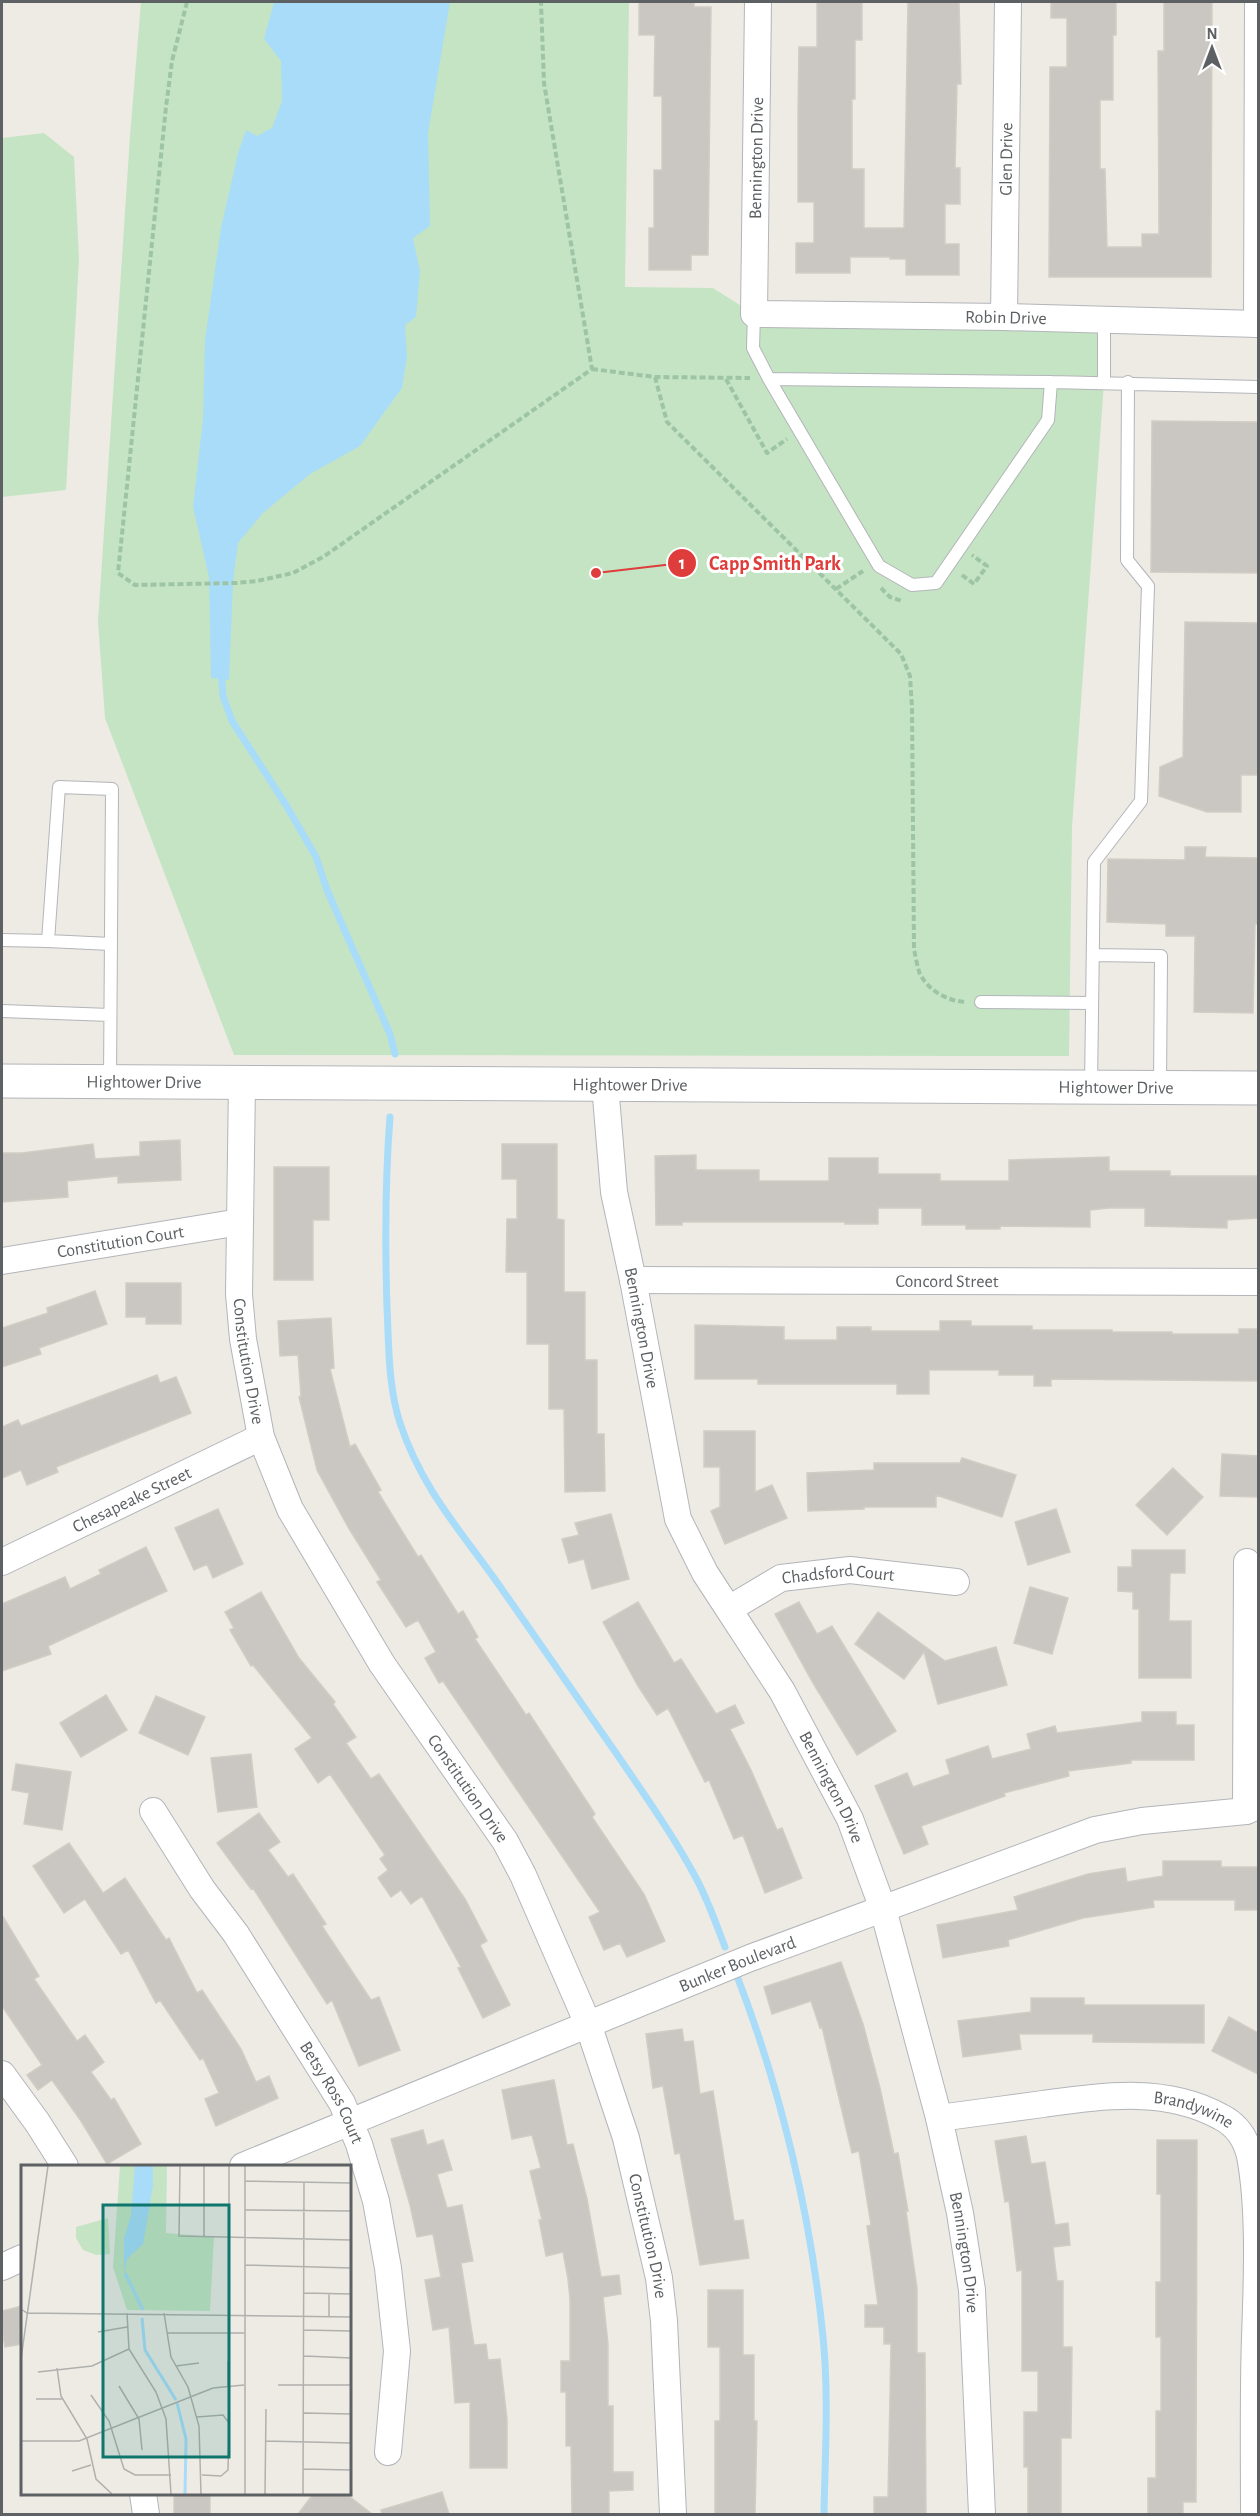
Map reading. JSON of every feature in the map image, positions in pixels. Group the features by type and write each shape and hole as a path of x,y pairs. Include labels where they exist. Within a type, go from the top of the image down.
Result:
{"main road":[{"name":"Hightower Drive","path":"2,1082 1258,1089"}],"street":[{"name":"Bennington Drive","path":"754,314 758,2"},
{"name":"Glen Drive","path":"1004,317 1008,2"},
{"path":"1258,2 1258,324"},
{"name":"Robin Drive","path":"754,314 1004,317 1258,324"},
{"name":"Constitution Drive","path":"242,1083 239,1294 243,1339 261,1437 290,1509 382,1664 505,1841 523,1875 588,2024 626,2139 659,2277 664,2321 672,2514"},
{"name":"Bennington Drive","path":"605,1085 614,1192 678,1519 705,1573 782,1691 850,1819 883,1909 939,2118 960,2214 972,2290 982,2514"},
{"name":"Constitution Court","path":"2,1261 240,1222"},
{"name":"Concord Street","path":"633,1280 1258,1282"},
{"name":"Chesapeake Street","path":"2,1562 261,1437"},
{"path":"1247,1562 1254,1811"},
{"name":"Chadsford Court","path":"729,1609 781,1578 850,1570 956,1582"},
{"name":"Betsy Ross Court","path":"153,1811 202,1889 236,1934 342,2103 359,2144 376,2201 388,2268 397,2351 388,2452"},
{"name":"Bunker Boulevard","path":"245,2165 750,1958 1095,1830 1142,1821 1254,1811"},
{"path":"2,2074 37,2122 63,2165"},
{"name":"Brandywine","path":"939,2118 1108,2096 1147,2096 1192,2105 1222,2117 1240,2132 1249,2153 1256,2182 1254,2514"},
{"path":"2,2267 21,2258"},
{"path":"142,2495 146,2514"}],"lane":[{"path":"754,314 753,348 769,379 879,566 912,585 936,583 1048,420 1052,382"},
{"path":"1104,320 1104,382"},
{"path":"769,379 1128,382 1258,387"},
{"path":"1091,1088 1094,862 1141,801 1148,586 1127,560 1128,382"},
{"path":"48,941 59,787 112,789 110,1082"},
{"path":"2,940 111,944"},
{"path":"1094,955 1161,956 1160,1088"},
{"path":"981,1002 1092,1003"},
{"path":"2,1011 110,1015"}],"path":[{"path":"187,2 172,60 166,107 118,573 135,585 236,583 293,573 322,557 592,369 655,377 769,379"},
{"path":"541,2 544,83 592,369"},
{"path":"655,377 667,422 901,654 910,676 911,687 914,950 920,974 938,994 953,1001 981,1002"},
{"path":"726,378 767,453 799,430"}],"green space":[{"path":"141,2 629,2 625,287 713,288 754,314 1104,320 1104,382 1072,827 1069,1056 234,1055 105,718 98,622"},
{"path":"44,133 74,157 79,259 66,490 2,497 2,138"}],"water":[{"path":"274,2 450,2 428,133 430,226 413,238 420,271 416,317 405,325 407,356 402,388 360,446 310,474 263,513 238,543 233,582 229,680 211,678 209,577 193,507 203,419 205,340 221,228 238,153 246,130 257,136 272,128 282,101 281,61 264,39"}],"building":[{"path":"639,2 694,2 694,7 711,7 708,255 691,255 691,270 649,270 649,228 654,228 654,170 662,170 662,96 654,96 655,35 639,35"},
{"path":"817,2 862,2 862,40 855,40 852,169 864,169 864,228 904,228 908,2 959,2 961,84 957,84 955,168 960,168 960,204 945,204 945,244 959,244 959,275 906,275 906,259 890,259 890,257 850,257 850,273 796,273 796,243 814,243 814,202 798,202 798,111 799,47 817,47"},
{"path":"1051,2 1116,2 1116,35 1113,35 1113,100 1100,100 1100,169 1105,169 1107,247 1142,247 1142,234 1159,234 1158,51 1164,51 1164,2 1212,2 1211,277 1049,277 1050,67 1067,67 1067,18 1051,18"},
{"path":"1152,421 1258,422 1258,573 1151,572"},
{"path":"1185,622 1258,623 1258,775 1241,775 1241,812 1207,812 1159,796 1160,767 1183,757"},
{"path":"1185,847 1206,847 1205,857 1258,858 1258,924 1255,924 1253,1013 1194,1012 1195,936 1166,936 1166,924 1107,922 1108,859 1185,860"},
{"path":"180,1140 181,1180 118,1183 118,1176 67,1181 68,1197 2,1202 2,1153 22,1153 93,1144 95,1159 140,1156 140,1142"},
{"path":"502,1144 557,1144 557,1219 564,1220 564,1292 585,1292 585,1360 597,1360 597,1434 604,1434 605,1491 565,1492 564,1409 549,1409 549,1344 527,1344 527,1272 506,1272 507,1219 517,1219 517,1179 502,1179"},
{"path":"696,1155 696,1170 759,1170 759,1181 829,1181 829,1158 878,1158 878,1174 940,1174 940,1181 1009,1181 1009,1160 1109,1157 1109,1171 1170,1171 1170,1176 1258,1176 1258,1218 1227,1220 1227,1228 1145,1226 1145,1208 1109,1208 1090,1210 1090,1227 1000,1226 1000,1229 966,1229 966,1225 922,1225 922,1208 878,1208 878,1224 682,1222 682,1225 656,1225 655,1156"},
{"path":"274,1167 329,1167 329,1220 313,1220 313,1280 274,1280"},
{"path":"126,1283 181,1283 181,1324 146,1324 146,1317 126,1317"},
{"path":"95,1291 107,1324 39,1348 41,1354 2,1367 2,1328 48,1313 47,1308"},
{"path":"331,1318 334,1368 330,1369 350,1447 355,1444 381,1490 378,1492 418,1557 421,1555 458,1614 463,1611 478,1637 475,1639 526,1715 529,1713 595,1814 592,1817 644,1894 665,1941 627,1957 620,1943 604,1950 589,1917 600,1912 443,1681 439,1683 425,1658 436,1652 418,1620 406,1627 377,1582 381,1580 348,1527 317,1470 299,1397 301,1396 298,1355 280,1356 278,1321"},
{"path":"940,1321 971,1321 971,1326 1032,1326 1032,1330 1112,1330 1112,1332 1172,1332 1172,1334 1239,1334 1239,1329 1258,1329 1258,1381 1051,1379 1051,1386 1034,1386 1034,1375 999,1375 999,1370 929,1370 929,1394 897,1394 897,1384 758,1384 758,1379 695,1379 695,1325 784,1327 784,1340 837,1340 837,1327 871,1327 871,1331 940,1331"},
{"path":"157,1375 160,1383 176,1377 191,1413 56,1467 58,1472 27,1485 21,1470 2,1478 2,1427 18,1420 21,1426"},
{"path":"704,1431 755,1431 755,1492 772,1485 787,1518 725,1544 711,1511 720,1507 720,1467 704,1467"},
{"path":"1222,1454 1258,1456 1258,1497 1220,1496"},
{"path":"962,1458 1016,1475 1002,1517 936,1495 936,1507 864,1507 864,1509 808,1511 807,1473 874,1470 874,1463 960,1463"},
{"path":"1173,1468 1203,1497 1167,1535 1136,1505"},
{"path":"218,1509 243,1564 213,1578 207,1564 194,1570 175,1528"},
{"path":"1056,1509 1070,1552 1028,1565 1015,1522"},
{"path":"611,1514 629,1579 592,1589 584,1559 569,1563 562,1539 579,1535 575,1523"},
{"path":"146,1547 167,1591 48,1646 51,1654 2,1671 2,1604 65,1577 70,1589 101,1574 99,1570"},
{"path":"1132,1550 1185,1550 1185,1573 1170,1573 1169,1621 1191,1621 1191,1678 1139,1678 1139,1609 1133,1609 1133,1592 1118,1591 1118,1567 1132,1567"},
{"path":"1030,1587 1068,1598 1052,1654 1014,1643"},
{"path":"261,1592 299,1658 335,1702 333,1704 356,1737 346,1743 371,1779 379,1774 465,1899 487,1941 480,1945 510,2005 483,2018 458,1968 461,1967 422,1896 411,1904 401,1890 391,1897 378,1878 388,1870 380,1859 385,1855 330,1774 318,1783 295,1749 312,1738 253,1665 251,1666 230,1630 234,1628 225,1612"},
{"path":"638,1602 674,1663 681,1659 716,1714 735,1705 744,1723 730,1729 777,1830 782,1828 802,1878 765,1893 743,1835 734,1839 709,1780 705,1782 668,1708 657,1715 638,1686 603,1622"},
{"path":"799,1602 817,1634 832,1626 896,1731 857,1755 813,1683 775,1614"},
{"path":"878,1612 945,1661 996,1647 1007,1685 938,1704 924,1652 904,1679 855,1644"},
{"path":"106,1695 127,1730 81,1757 60,1723"},
{"path":"156,1696 205,1717 188,1755 139,1733"},
{"path":"1142,1712 1176,1712 1176,1725 1194,1725 1194,1760 1131,1760 1131,1763 1068,1771 1069,1776 1004,1793 1005,1796 921,1826 928,1844 904,1854 875,1786 907,1773 913,1787 950,1774 946,1760 988,1746 992,1759 1031,1749 1027,1734 1055,1726 1057,1733 1142,1722"},
{"path":"251,1754 257,1807 218,1812 211,1758"},
{"path":"16,1764 71,1772 62,1830 24,1824 29,1793 12,1790"},
{"path":"259,1813 280,1842 268,1850 288,1877 293,1874 326,1924 322,1926 371,2000 379,1997 400,2050 359,2066 332,2000 327,2004 253,1888 251,1889 217,1843"},
{"path":"69,1843 103,1893 125,1878 166,1940 169,1938 197,1993 202,1990 241,2049 256,2082 269,2076 278,2098 216,2126 205,2099 219,2093 203,2058 200,2060 160,2000 156,2003 128,1950 121,1954 85,1899 64,1913 33,1866"},
{"path":"1163,1861 1221,1861 1221,1867 1258,1867 1258,1910 1235,1910 1235,1900 1153,1900 1154,1907 1083,1918 1008,1940 1009,1946 943,1958 937,1925 1018,1910 1014,1897 1088,1874 1125,1868 1127,1882 1163,1876"},
{"path":"2,1915 39,1976 34,1979 77,2041 85,2035 104,2062 91,2072 111,2100 114,2098 141,2144 107,2164 81,2121 52,2080 38,2090 27,2075 42,2065 2,2006"},
{"path":"841,1962 863,2024 894,2154 898,2153 908,2211 906,2211 917,2288 917,2353 925,2353 926,2514 874,2514 874,2497 888,2497 891,2344 884,2344 884,2327 865,2327 865,2305 878,2305 867,2226 871,2225 859,2151 852,2153 822,2027 820,2028 811,2001 772,2014 764,1987"},
{"path":"1031,1998 1084,1998 1084,2005 1204,2005 1204,2043 1093,2042 1093,2034 1019,2034 1021,2049 963,2057 958,2021 1031,2012"},
{"path":"1229,2017 1258,2033 1258,2074 1212,2051"},
{"path":"682,2029 684,2042 693,2041 700,2094 713,2091 734,2221 743,2220 749,2258 700,2265 680,2153 675,2154 663,2086 653,2088 646,2034"},
{"path":"554,2080 567,2145 573,2144 587,2199 601,2277 619,2275 621,2294 603,2297 608,2344 608,2406 613,2406 613,2472 633,2472 633,2490 609,2491 609,2514 572,2514 571,2446 566,2446 566,2392 561,2392 561,2361 570,2361 568,2279 563,2252 546,2256 539,2220 542,2220 530,2171 541,2168 532,2135 512,2139 502,2090"},
{"path":"423,2130 427,2145 443,2140 452,2170 437,2174 447,2208 462,2205 473,2261 461,2263 474,2345 486,2344 488,2360 500,2359 507,2419 507,2468 470,2468 470,2402 455,2403 449,2327 433,2330 425,2280 441,2277 433,2234 417,2237 391,2139"},
{"path":"1026,2136 1031,2164 1045,2162 1055,2225 1068,2223 1070,2245 1053,2247 1057,2281 1063,2281 1063,2347 1072,2347 1071,2438 1061,2438 1061,2514 1028,2514 1028,2467 1024,2467 1024,2412 1038,2412 1038,2371 1022,2371 1022,2270 1017,2271 1009,2201 1005,2202 995,2141"},
{"path":"1157,2140 1197,2140 1196,2502 1183,2502 1183,2514 1148,2514 1148,2478 1156,2478 1156,2411 1161,2411 1161,2337 1156,2337 1156,2282 1161,2282 1161,2194 1157,2194"},
{"path":"708,2290 743,2290 743,2355 754,2355 754,2421 757,2421 755,2514 715,2514 715,2421 720,2421 720,2347 708,2347"},
{"path":"21,2306 21,2344 5,2347 2,2311"},
{"path":"442,2492 449,2514 382,2514 381,2510"},
{"path":"174,2495 210,2495 210,2514 174,2514"},
{"path":"312,2495 348,2495 372,2514 298,2514"}],"waterway":[{"path":"221,670 223,696 232,721 286,805 316,857 327,890 390,1034 395,1054"},
{"path":"390,1117 386,1236 389,1351 396,1409 409,1447 443,1508 668,1830 700,1886 725,1947"},
{"path":"737,1976 753,2019 780,2108 811,2246 825,2359 824,2514"}],"place":[{"name":"Capp Smith Park","path":"596,573"}]}
